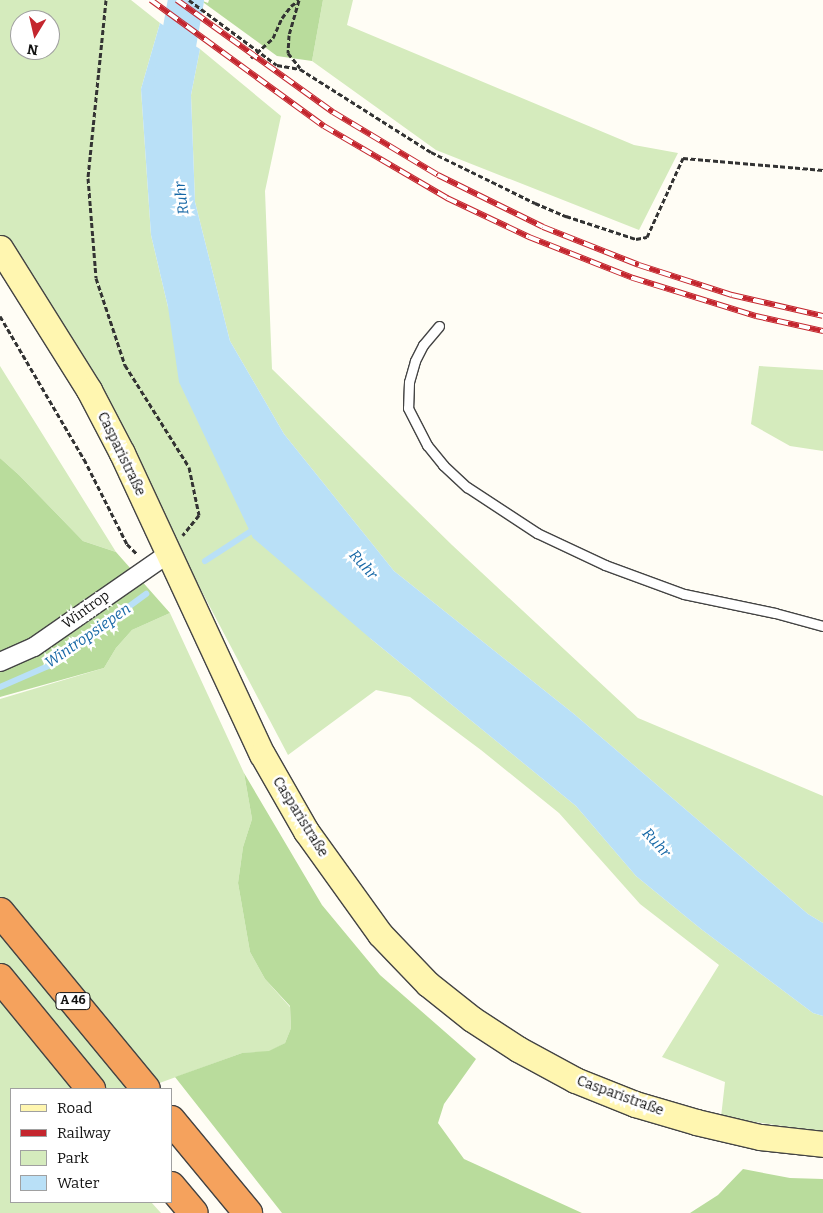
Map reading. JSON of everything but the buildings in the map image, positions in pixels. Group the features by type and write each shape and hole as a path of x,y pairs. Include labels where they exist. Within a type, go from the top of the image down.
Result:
{"highway":[{"name":"A 46","path":"0,912 145,1088"},
{"path":"0,978 90,1088"},
{"path":"172,1121 248,1213"},
{"path":"172,1187 194,1213"}],"main road":[{"name":"Casparistraße","path":"0,248 89,390 169,553 262,754 306,831 380,934 428,984 472,1019 518,1049 575,1080 613,1096 696,1122 760,1137 823,1144"}],"street":[{"name":"Wintrop","path":"0,662 34,647 148,565 169,553"}],"lane":[{"path":"439,326 423,345 415,361 409,382 408,408 426,446 443,466 467,487 544,537 613,568 684,594 775,613 823,626"}],"path":[{"path":"106,0 88,178 96,278 125,365 189,467 199,515 169,553"},
{"path":"189,0 276,65 300,69"},
{"path":"251,58 273,38 286,12 299,0"},
{"path":"299,0 288,35 288,53 300,69 431,152 566,216 636,239 647,237 683,158 823,170"},
{"path":"0,316 84,459 127,544 148,565"}],"green space":[{"path":"0,0 131,0 160,23 141,89 151,235 168,307 371,639 576,806 636,876 701,929 813,1013 823,1016 823,1132 721,1117 725,1082 662,1057 719,965 640,904 559,813 481,750 410,697 376,690 288,755 181,552 0,235"},
{"path":"200,0 208,3 209,0 323,0 312,61 277,56"},
{"path":"323,0 353,0 347,25 634,145 678,153 639,230 436,150 312,61"},
{"path":"200,49 281,116 265,191 272,369 452,545 638,718 823,796 823,923 808,914 574,714 394,571 284,434 230,341 195,202 191,95"},
{"path":"0,366 116,552 83,541 0,458"},
{"path":"759,366 823,370 823,451 790,446 751,424"},
{"path":"0,458 83,541 116,552 170,613 132,630 116,648 104,668 0,697"},
{"path":"170,613 244,773 252,819 243,847 238,883 250,952 265,979 290,1007 291,1028 285,1043 269,1052 242,1053 146,1088 10,1088 10,1203 152,1203 161,1213 0,1213 0,699 104,668 116,648 132,630"},
{"path":"244,773 322,905 380,975 476,1059 444,1104 438,1123 464,1159 582,1213 282,1213 175,1077 242,1053 269,1051 285,1043 291,1028 290,1006 265,979 250,952 238,883 243,847 252,819"},
{"path":"743,1169 790,1178 823,1179 823,1213 690,1213 718,1195"}],"water":[{"path":"160,23 200,49 191,95 195,202 230,341 284,434 394,571 574,714 808,914 823,923 823,1016 813,1013 701,929 636,876 576,806 371,639 253,538 179,382 168,307 151,235 141,89"}],"waterway":[{"name":"Ruhr","path":"171,85 186,0"},
{"path":"205,561 256,528"},
{"name":"Wintropsiepen","path":"0,687 48,666 146,594"}],"railway":[{"path":"151,0 324,126 447,198 529,237 633,278 756,316 823,331"},
{"path":"177,0 333,112 438,175 543,227 639,265 732,295 823,316"}]}
